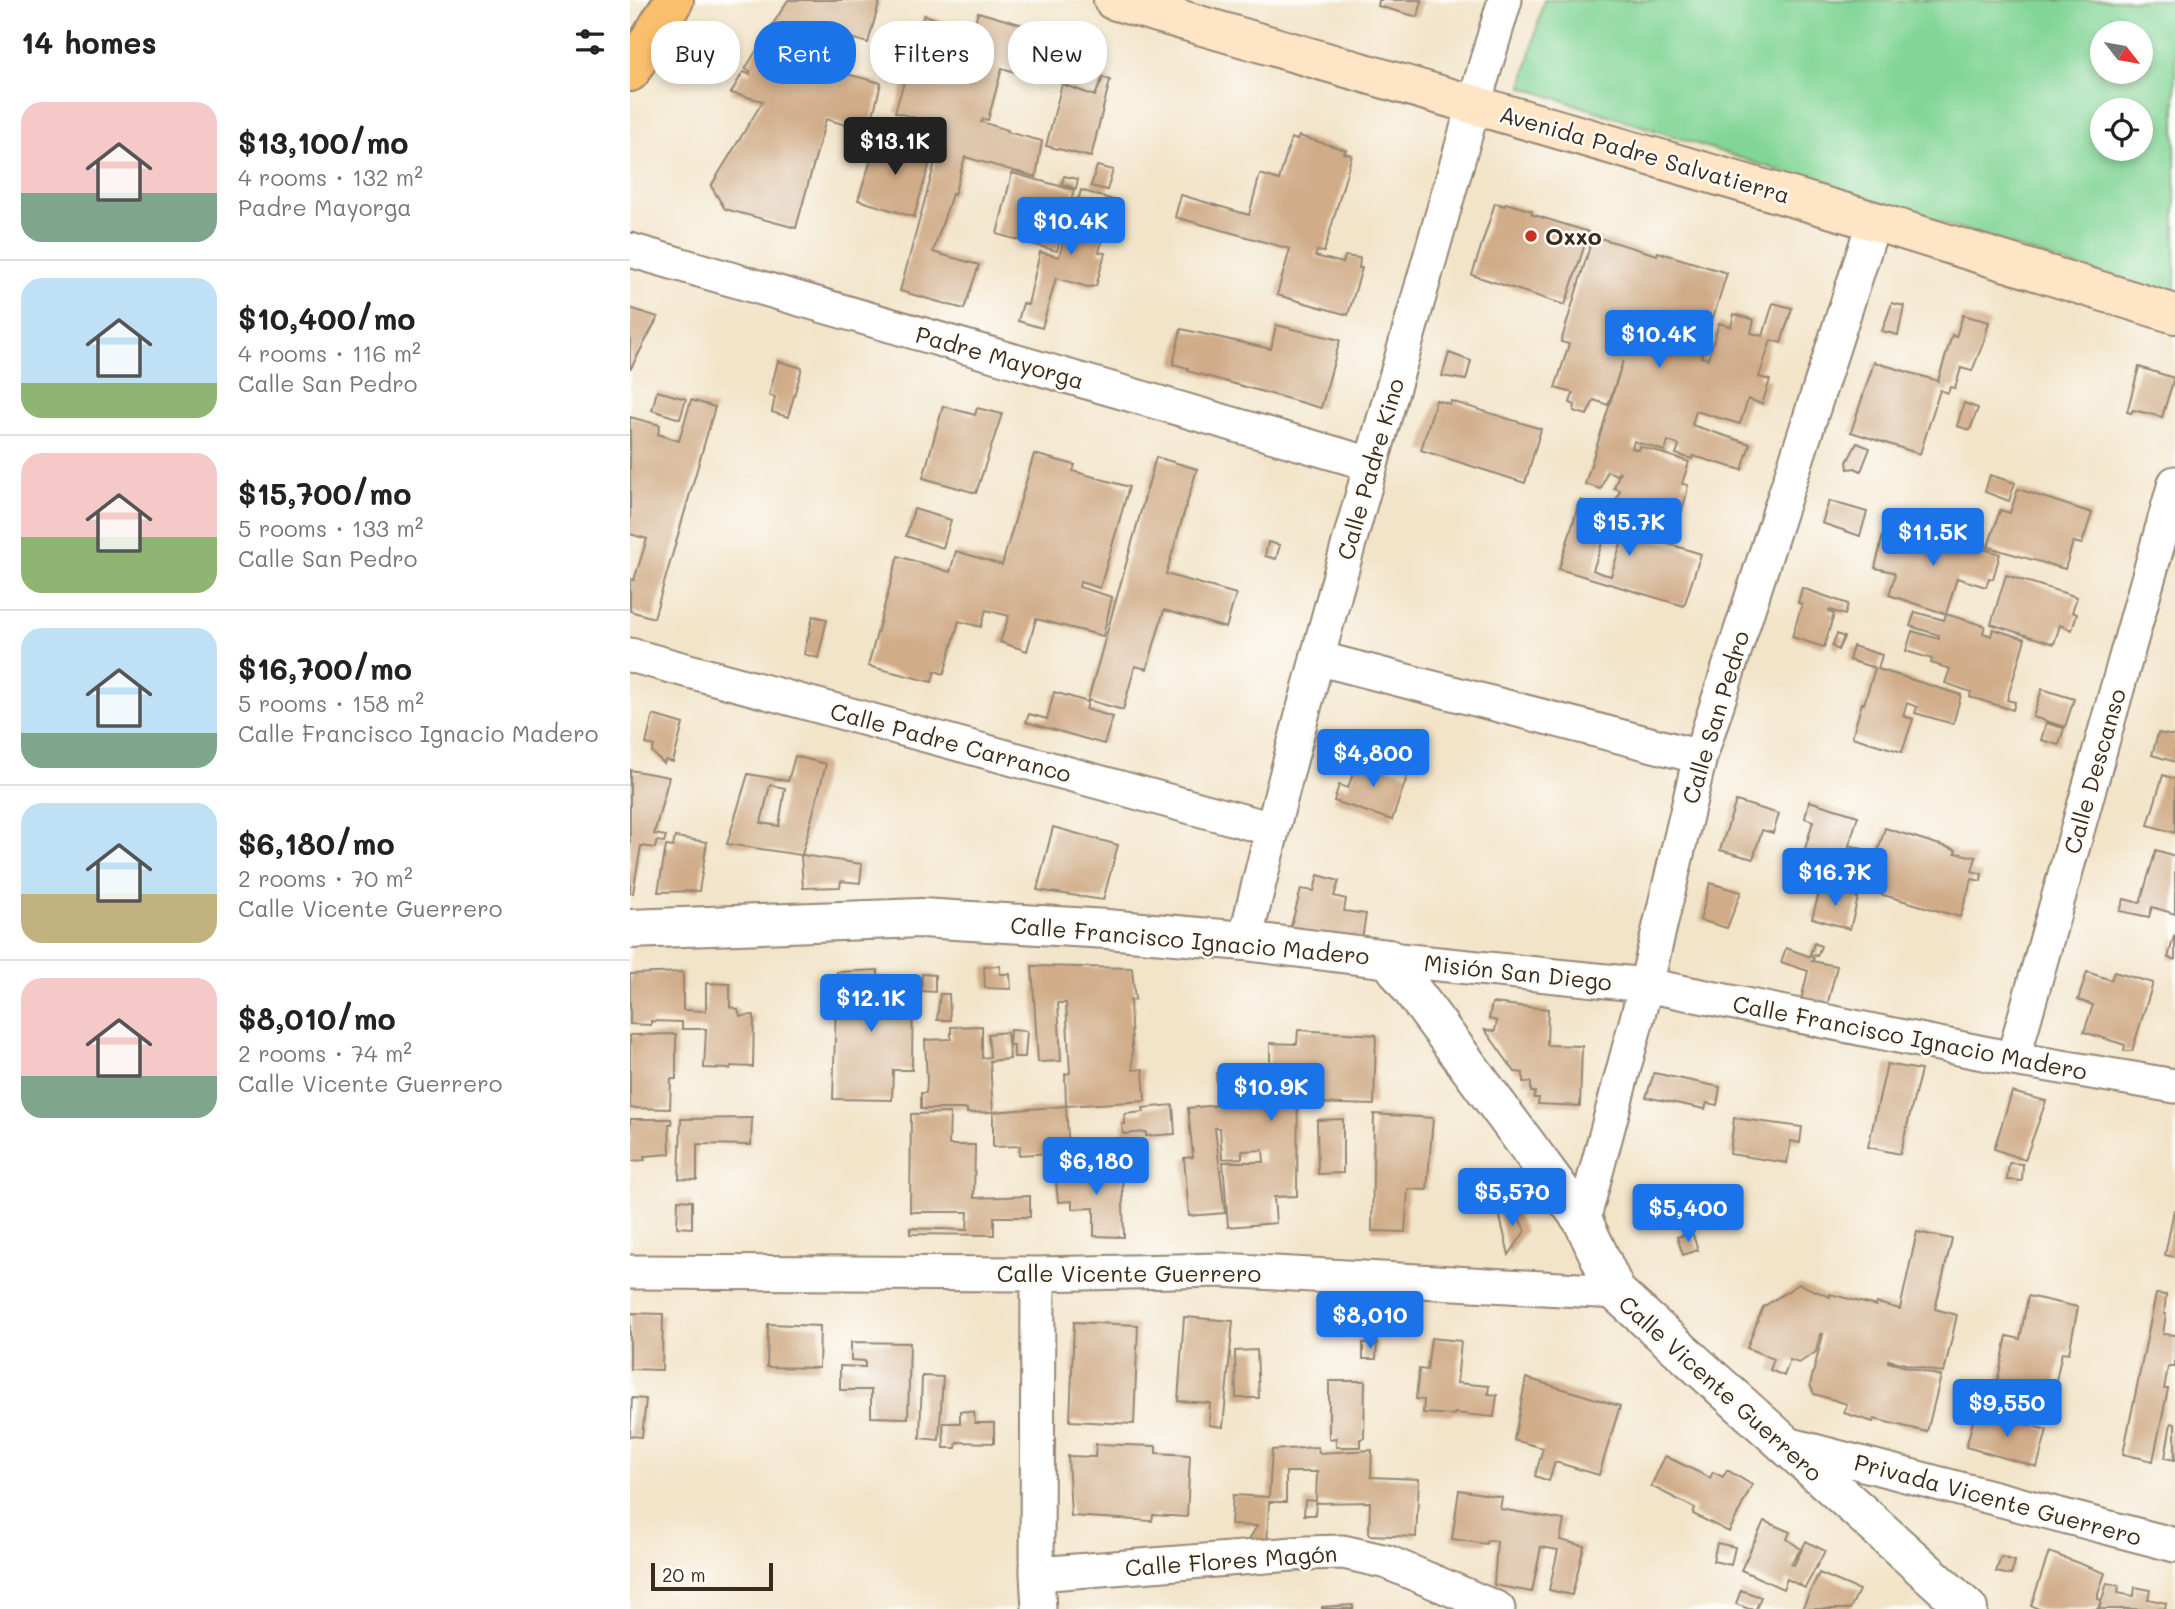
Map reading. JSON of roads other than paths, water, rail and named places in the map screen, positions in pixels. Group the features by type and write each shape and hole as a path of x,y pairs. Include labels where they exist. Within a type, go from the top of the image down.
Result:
{"main road":[{"path":"630,72 674,0"},
{"name":"Avenida Padre Salvatierra","path":"1113,0 1874,221 2175,314"}],"street":[{"name":"Calle Padre Kino","path":"1245,941 1317,658 1505,0"},
{"name":"Calle San Pedro","path":"1583,1221 1646,985 1700,757 1874,221"},
{"name":"Padre Mayorga","path":"630,250 1371,464"},
{"name":"Calle Descanso","path":"2013,1059 2175,483"},
{"name":"Calle Padre Carranco","path":"630,655 1272,829"},
{"path":"1317,658 1700,757"},
{"name":"Calle Francisco Ignacio Madero","path":"630,929 921,918 1107,929 1245,941 1389,959 1583,1221 1616,1292"},
{"name":"Misión San Diego","path":"1389,959 1646,985"},
{"name":"Calle Francisco Ignacio Madero","path":"1646,985 2013,1059 2175,1086"},
{"name":"Calle Vicente Guerrero","path":"630,1272 1038,1274 1220,1270 1616,1292 1780,1443 1968,1609"},
{"path":"1038,1274 1039,1609"},
{"name":"Privada Vicente Guerrero","path":"1780,1443 2175,1545"},
{"name":"Calle Flores Magón","path":"1037,1574 1343,1552 1387,1562 1498,1609"}],"place":[{"name":"Oxxo","path":"1531,236"}]}
